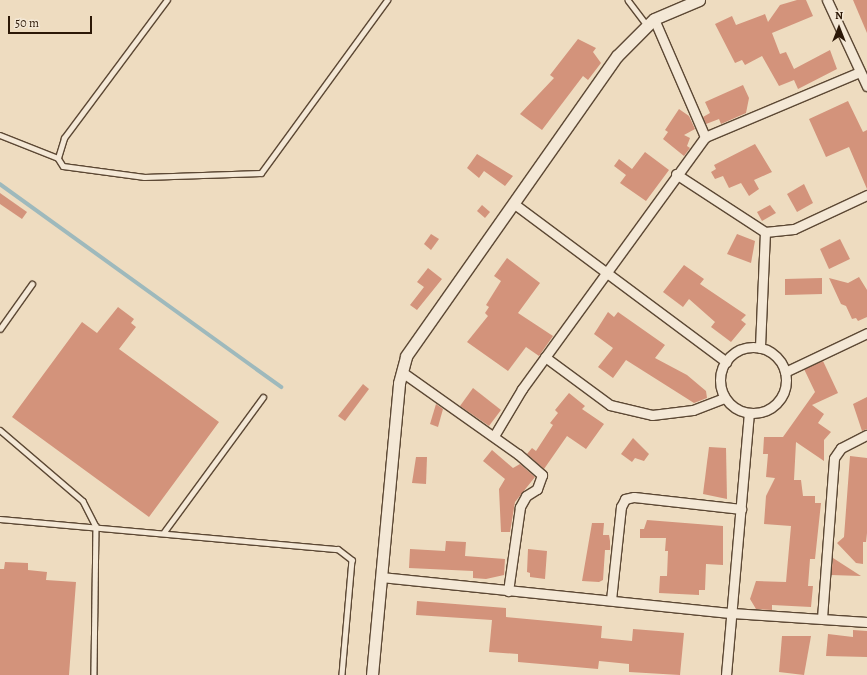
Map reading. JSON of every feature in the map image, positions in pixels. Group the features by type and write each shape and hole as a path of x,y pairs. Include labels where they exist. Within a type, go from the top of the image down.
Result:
{"street":[{"path":"372,675 380,577 402,372 406,356 425,326 617,56 650,22 699,0"},
{"path":"827,0 867,86"},
{"path":"650,22 705,137"},
{"path":"494,436 545,357 676,174 705,137 860,72"},
{"path":"676,174 765,232 794,230 867,196"},
{"path":"513,203 726,362"},
{"path":"760,348 765,232"},
{"path":"786,372 867,333"},
{"path":"760,348 776,356 786,372 785,390 774,405 749,413 725,398 720,380 726,362 741,349 760,348"},
{"path":"545,357 610,405 652,415 693,410 725,398"},
{"path":"402,372 494,436 543,478 520,507 508,591"},
{"path":"726,675 749,413"},
{"path":"822,618 834,458 841,448 867,435"},
{"path":"611,600 621,507 625,499 634,497 741,509"},
{"path":"380,577 732,613 867,622"}],"lane":[{"path":"58,158 64,138 167,0"},
{"path":"0,135 58,158 63,166 144,177 261,173 387,0"},
{"path":"628,0 650,22"},
{"path":"0,329 32,284"},
{"path":"164,532 263,397"},
{"path":"0,430 84,501 96,526 94,675"},
{"path":"0,519 315,545 347,554 352,560 342,675"}],"building":[{"path":"797,0 806,0 813,16 772,33 780,54 786,52 794,69 830,50 837,69 798,89 794,80 779,86 762,56 745,65 742,60 735,63 715,24 732,16 736,25 765,14 768,22 780,5"},
{"path":"853,0 867,0 867,33"},
{"path":"578,39 596,48 593,52 601,63 588,80 583,76 542,130 520,114 554,78 550,75"},
{"path":"743,85 749,98 746,113 721,124 719,119 706,124 703,117 710,113 705,102"},
{"path":"848,101 863,132 867,130 867,189 849,147 826,157 809,119"},
{"path":"679,109 689,116 695,129 684,135 690,138 687,146 690,148 684,156 663,139 668,132 665,130"},
{"path":"755,144 772,172 754,180 759,189 749,196 741,183 729,188 723,176 715,179 711,172 716,169 714,165"},
{"path":"645,152 669,170 646,201 620,183 626,175 614,166 619,159 632,169"},
{"path":"477,154 513,176 505,186 484,171 479,178 467,168"},
{"path":"804,184 813,203 797,212 787,194"},
{"path":"0,193 27,212 22,219 0,204"},
{"path":"482,205 490,212 485,218 477,211"},
{"path":"770,205 776,213 762,221 757,212"},
{"path":"431,234 439,239 431,250 424,244"},
{"path":"737,234 755,241 751,263 727,254"},
{"path":"840,239 850,259 829,269 820,249"},
{"path":"507,258 540,283 518,313 553,336 539,356 526,347 508,371 467,342 488,316 485,313 489,307 486,305 501,281 494,276"},
{"path":"684,265 704,279 700,284 746,315 741,320 746,324 731,342 711,327 715,322 689,299 683,307 663,292"},
{"path":"428,268 442,279 417,310 410,305 424,287 417,282"},
{"path":"859,277 867,290 867,317 858,321 856,318 852,319 846,306 841,304 829,278 848,283"},
{"path":"822,278 822,294 785,295 785,279"},
{"path":"118,307 134,319 131,323 136,327 119,349 219,422 149,517 12,417 82,322 97,333"},
{"path":"608,312 614,317 618,312 665,345 655,358 687,375 706,391 707,398 694,403 626,360 613,378 598,367 613,348 594,334"},
{"path":"823,361 838,393 812,405 824,414 818,423 831,432 824,440 824,461 796,442 794,480 801,480 803,496 815,496 815,503 821,503 815,559 810,559 808,586 813,586 811,607 772,605 772,610 756,609 750,599 756,581 786,582 791,526 764,524 766,496 775,478 766,477 768,454 763,454 764,437 783,437 815,392 804,369"},
{"path":"363,384 369,389 345,421 338,416"},
{"path":"473,388 501,410 489,426 460,406"},
{"path":"569,393 585,406 582,409 604,424 586,449 567,436 544,469 527,454 532,448 536,451 553,425 550,423 558,413 555,410"},
{"path":"867,397 867,429 862,431 853,404"},
{"path":"436,404 443,409 438,427 430,424"},
{"path":"633,438 649,454 644,461 635,458 632,462 621,454"},
{"path":"709,447 726,448 727,499 703,494"},
{"path":"492,450 513,468 520,464 535,477 515,502 510,532 501,532 499,489 505,479 483,461"},
{"path":"850,456 867,458 867,533 866,542 863,542 863,564 856,563 837,543 844,537"},
{"path":"416,457 427,457 426,484 412,483"},
{"path":"647,520 723,526 723,565 706,564 705,590 699,590 699,595 659,593 660,576 667,576 668,551 665,551 666,538 640,538 640,529 644,529"},
{"path":"592,523 604,523 603,535 609,535 610,541 610,550 605,550 603,580 599,582 582,581"},
{"path":"446,541 466,542 465,556 505,559 504,575 486,579 473,578 473,571 409,568 410,549 445,551"},
{"path":"528,549 547,551 545,579 530,577 530,573 527,572"},
{"path":"833,558 861,576 831,575"},
{"path":"5,562 28,563 28,570 47,572 46,580 76,582 69,675 0,675 0,569 4,569"},
{"path":"417,601 506,608 506,617 602,626 601,638 632,641 633,629 684,633 680,675 629,672 629,664 599,661 598,669 518,662 518,654 489,652 492,620 416,615"},
{"path":"853,630 867,631 867,657 826,656 828,634 853,637"},
{"path":"782,636 811,636 804,675 779,672"}],"waterway":[{"path":"0,184 281,387"}]}
